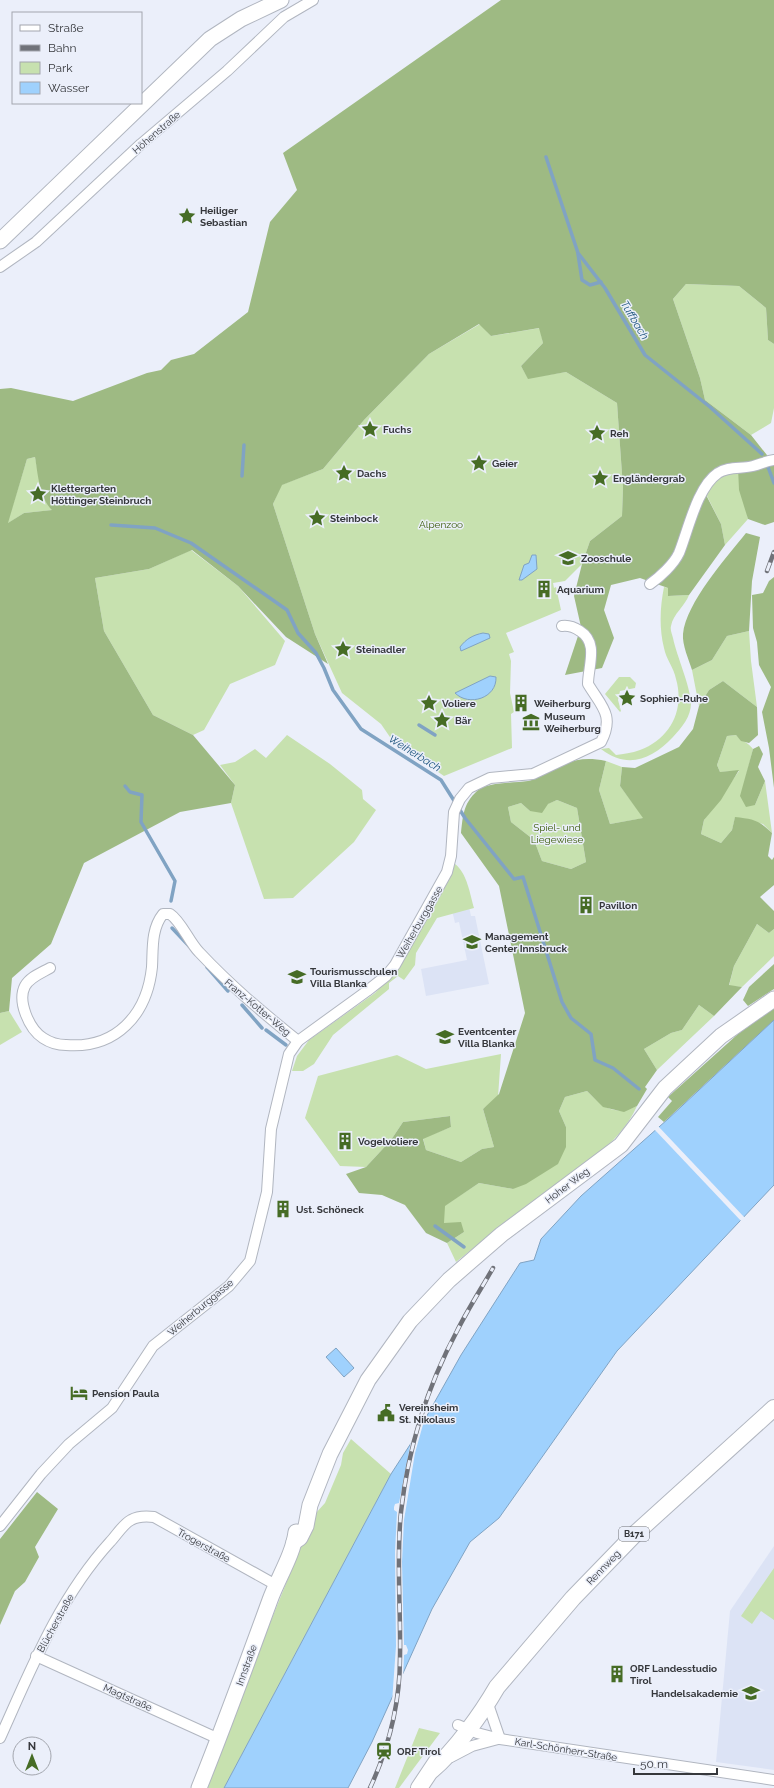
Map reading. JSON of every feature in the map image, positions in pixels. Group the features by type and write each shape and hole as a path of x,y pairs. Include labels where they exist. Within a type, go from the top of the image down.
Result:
{"main road":[{"name":"Rennweg","path":"419,1788 437,1766 486,1696 497,1687 573,1598 636,1533 774,1408"},
{"name":"Rennweg","path":"463,1727 488,1704 497,1687"}],"street":[{"path":"0,241 210,39 241,19 281,0"},
{"name":"Höhenstraße","path":"0,267 36,242 141,144 227,70 284,17 313,0"},
{"path":"650,584 657,579 678,554 692,513 710,480 718,473 729,468 753,466 764,461 774,460"},
{"name":"Weiherburggasse","path":"0,1526 41,1474 69,1444 112,1408 154,1346 229,1286 250,1261 268,1192 271,1129 289,1054 298,1040 367,991 386,976 395,964 447,872 451,856 454,812 464,792 490,778 533,774 601,742 606,729 607,720 605,710 588,684 592,657 588,639 585,634 572,626 562,626"},
{"name":"Franz-Kotter-Weg","path":"50,968 32,979 23,990 26,1013 37,1033 50,1041 65,1045 85,1045 109,1039 126,1027 143,1001 152,969 156,925 162,914 170,914 196,949 236,991 298,1040"},
{"name":"Hoher Weg","path":"368,1380 410,1321 449,1280 502,1234 621,1144 665,1088 721,1036 774,999"},
{"name":"Innstraße","path":"199,1788 219,1739 276,1585 294,1542 298,1523 310,1505 330,1454 368,1380"},
{"name":"Trogerstraße","path":"130,1520 144,1516 154,1517 276,1585"},
{"name":"Blücherstraße","path":"0,1738 36,1656 67,1598 99,1555 130,1520"},
{"name":"Magtstraße","path":"36,1656 219,1739"},
{"path":"488,1704 500,1739"},
{"name":"Karl-Schönherr-Straße","path":"463,1727 500,1739 774,1780"},
{"name":"Karl-Schönherr-Straße","path":"437,1766 472,1746 500,1739"}],"shaded area":[{"name":"Management Center Innsbruck","path":"469,907 471,916 475,916 489,984 426,996 421,969 467,960 459,922 455,923 452,910"},
{"path":"774,1546 774,1770 716,1762 730,1611"}],"green space":[{"path":"501,0 774,0 774,344 768,340 766,308 739,286 686,284 673,299 700,378 705,400 751,435 774,464 774,522 765,525 748,519 739,490 738,467 729,468 704,491 721,524 725,545 689,595 668,596 668,588 640,578 611,585 604,610 614,638 602,668 565,675 581,627 574,596 582,564 590,541 622,516 623,488 617,403 566,372 528,379 521,366 543,343 539,328 491,336 479,324 429,354 364,420 323,469 282,485 273,504 315,634 328,664 286,637 238,586 192,550 149,569 95,578 104,631 153,715 193,735 235,785 231,803 180,812 84,863 51,944 12,978 9,1011 0,1013 0,389 11,388 73,401 147,373 161,370 171,360 194,354 248,312 270,222 297,190 283,153","holes":["35,457 38,478 44,499 52,510 24,513 8,523 27,459"]},
{"path":"686,284 739,286 766,308 768,340 774,344 774,408 771,423 751,435 705,400 700,378 673,299"},
{"name":"Alpenzoo","path":"480,324 491,336 540,328 543,343 521,366 528,378 566,372 617,403 623,488 622,516 590,541 582,564 565,581 553,583 554,588 556,587 561,610 506,633 514,652 509,654 511,661 510,693 514,712 511,714 512,748 444,776 392,740 381,724 342,693 315,634 273,504 281,485 323,469 364,420 429,354"},
{"path":"35,457 42,492 53,510 24,513 7,524 27,459"},
{"path":"738,467 748,519 725,545 721,524 704,490 710,480"},
{"path":"746,533 760,537 752,581 749,631 727,636 712,660 692,670 686,652 683,634 691,609 708,581"},
{"path":"191,550 238,586 285,641 275,665 230,684 204,730 193,735 153,715 104,631 95,578 149,569"},
{"path":"774,577 774,788 769,748 762,712 771,687 759,665 757,642 753,628 752,595 763,593 769,581"},
{"path":"664,587 668,588 669,596 689,595 674,618 671,629 686,680 691,708 685,722 665,745 657,751 639,759 621,759 601,749 609,748 616,755 637,751 651,745 660,739 667,731 673,722 676,712 678,690 675,675 665,652 661,633 661,610"},
{"path":"749,631 757,707 723,681 709,690 699,706 692,670 712,660 727,636"},
{"path":"619,677 630,677 636,683 635,688 620,691 618,700 620,712 605,694"},
{"path":"723,681 757,707 758,735 749,743 741,741 736,735 727,736 717,765 720,772 739,770 721,800 704,820 701,834 721,843 732,830 735,817 755,821 763,825 772,833 768,856 772,860 774,857 774,885 760,897 774,911 774,929 769,933 757,924 734,966 729,985 742,987 714,1016 699,1005 682,1030 671,1033 644,1049 657,1070 645,1087 647,1089 637,1106 624,1112 603,1107 587,1091 565,1097 559,1111 566,1127 566,1147 558,1164 526,1184 513,1189 479,1183 445,1206 444,1223 461,1222 464,1232 447,1243 426,1233 405,1205 382,1195 359,1193 346,1174 366,1167 391,1140 403,1122 450,1116 451,1127 423,1139 426,1150 461,1162 482,1149 494,1147 483,1109 499,1094 525,1013 499,886 461,833 464,810 472,796 481,788 501,783 522,782 538,778 562,765 582,759 606,761 599,790 610,824 643,818 620,786 622,767 635,768 679,747 693,729 699,706 709,690","holes":["557,800 577,808 586,862 571,869 542,861 534,840 511,822 508,807 521,803 530,811 542,813 548,804"]},
{"path":"287,735 330,764 362,790 363,799 376,810 354,842 293,898 264,899 231,803 235,785 220,765 235,762 255,749 266,758"},
{"path":"736,735 753,749 741,796 755,805 765,781 772,833 763,824 735,818 732,830 721,843 701,834 704,820 739,771 720,772 717,765 727,736"},
{"path":"759,746 763,754 758,767 765,781 755,805 746,807 740,796 753,749"},
{"path":"606,761 622,767 620,786 644,818 610,824 599,790"},
{"name":"Spiel- und Liegewiese","path":"557,800 577,808 586,862 571,869 542,861 534,840 511,822 508,807 521,803 530,811"},
{"path":"455,864 465,878 474,908 437,918 416,953 415,965 404,980 398,976 389,983 389,989 333,1035 314,1064 303,1071 292,1071 297,1056 309,1040 375,993 400,966 450,878"},
{"path":"757,924 769,933 774,929 774,956 742,987 729,986 734,966"},
{"path":"774,964 774,989 748,1006 743,1000 749,987"},
{"path":"699,1005 714,1016 657,1070 644,1049 671,1033 682,1030"},
{"path":"774,1008 774,1020 664,1122 658,1117 672,1101 668,1097 738,1034"},
{"path":"9,1011 22,1032 0,1045 0,1013"},
{"path":"501,1054 498,1097 483,1109 494,1147 482,1149 461,1162 426,1150 423,1138 451,1127 450,1116 403,1122 391,1140 366,1167 340,1166 305,1118 318,1076 397,1055 426,1069"},
{"path":"587,1091 609,1109 621,1110 637,1106 629,1121 619,1134 594,1158 528,1206 456,1262 447,1243 464,1232 444,1223 444,1206 479,1183 513,1189 566,1127 559,1111 565,1097"},
{"path":"351,1439 391,1474 224,1788 203,1788 309,1527 315,1514 325,1503 341,1465 343,1453"},
{"path":"37,1492 58,1509 35,1547 39,1557 25,1582 15,1591 0,1625 0,1539"},
{"path":"774,1568 774,1620 761,1611 752,1624 741,1616"},
{"path":"419,1728 440,1733 399,1788 395,1788"}],"water":[{"path":"532,555 536,555 537,569 522,580 519,580 524,565 529,563"},
{"path":"483,633 489,634 490,638 461,651 460,647 467,640 473,636"},
{"path":"490,676 496,677 495,684 487,695 481,698 474,700 467,699 455,693"},
{"path":"774,1020 774,1185 617,1351 499,1518 470,1542 432,1609 372,1742 348,1788 224,1788 391,1474 415,1437 461,1355 520,1263 534,1260 541,1239 581,1196 668,1119"},
{"path":"336,1348 354,1368 344,1377 326,1357"}],"pier":[{"path":"658,1126 745,1218 742,1222 654,1129"},
{"path":"426,1414 415,1453 404,1520 402,1562 404,1645 406,1645 408,1650 407,1654 404,1655 403,1679 392,1702 396,1646 395,1552 397,1512 394,1510 394,1507 395,1504 399,1503 411,1441"}],"waterway":[{"name":"Tuffbach","path":"546,157 578,253 605,288 645,355 710,407 762,454"},
{"path":"578,254 582,280 590,285 601,282"},
{"path":"242,476 244,445"},
{"name":"Tuffbach","path":"768,467 774,483"},
{"name":"Weiherbach","path":"111,525 155,528 191,543 287,610 298,633 316,653 333,690 361,729 441,780 465,818 514,879 523,877 562,1002 571,1018 591,1034 595,1060 613,1068 639,1089"},
{"path":"419,725 435,735"},
{"path":"125,786 130,792 142,795 141,822 175,881 171,901"},
{"path":"172,928 189,946"},
{"path":"207,967 228,991"},
{"path":"242,1005 262,1028"},
{"path":"266,1030 286,1045"},
{"path":"435,1226 464,1247"}],"railway":[{"path":"767,571 774,552"},
{"path":"370,1788 383,1757 388,1740 396,1707 398,1691 400,1657 400,1530 401,1512 408,1465 420,1419 446,1352 493,1268"}],"place":[{"name":"Heiliger Sebastian","path":"187,216"},
{"name":"Fuchs","path":"370,429"},
{"name":"Reh","path":"597,433"},
{"name":"Geier","path":"479,463"},
{"name":"Dachs","path":"344,473"},
{"name":"Engländergrab","path":"600,478"},
{"name":"Klettergarten Höttinger Steinbruch","path":"38,494"},
{"name":"Steinbock","path":"317,518"},
{"name":"Zooschule","path":"568,558"},
{"name":"Aquarium","path":"544,589"},
{"name":"Steinadler","path":"343,649"},
{"name":"Sophien-Ruhe","path":"627,698"},
{"name":"Voliere","path":"429,703"},
{"name":"Weiherburg","path":"521,703"},
{"name":"Bär","path":"442,720"},
{"name":"Museum Weiherburg","path":"531,722"},
{"name":"Pavillon","path":"586,905"},
{"name":"Management Center Innsbruck","path":"472,942"},
{"name":"Tourismusschulen Villa Blanka","path":"297,977"},
{"name":"Eventcenter Villa Blanka","path":"445,1037"},
{"name":"Vogelvoliere","path":"345,1141"},
{"name":"Ust. Schöneck","path":"283,1209"},
{"name":"Pension Paula","path":"79,1393"},
{"name":"Vereinsheim St. Nikolaus","path":"386,1413"},
{"name":"ORF Landesstudio Tirol","path":"617,1674"},
{"name":"Handelsakademie","path":"751,1693"},
{"name":"ORF Tirol","path":"384,1751"}]}
